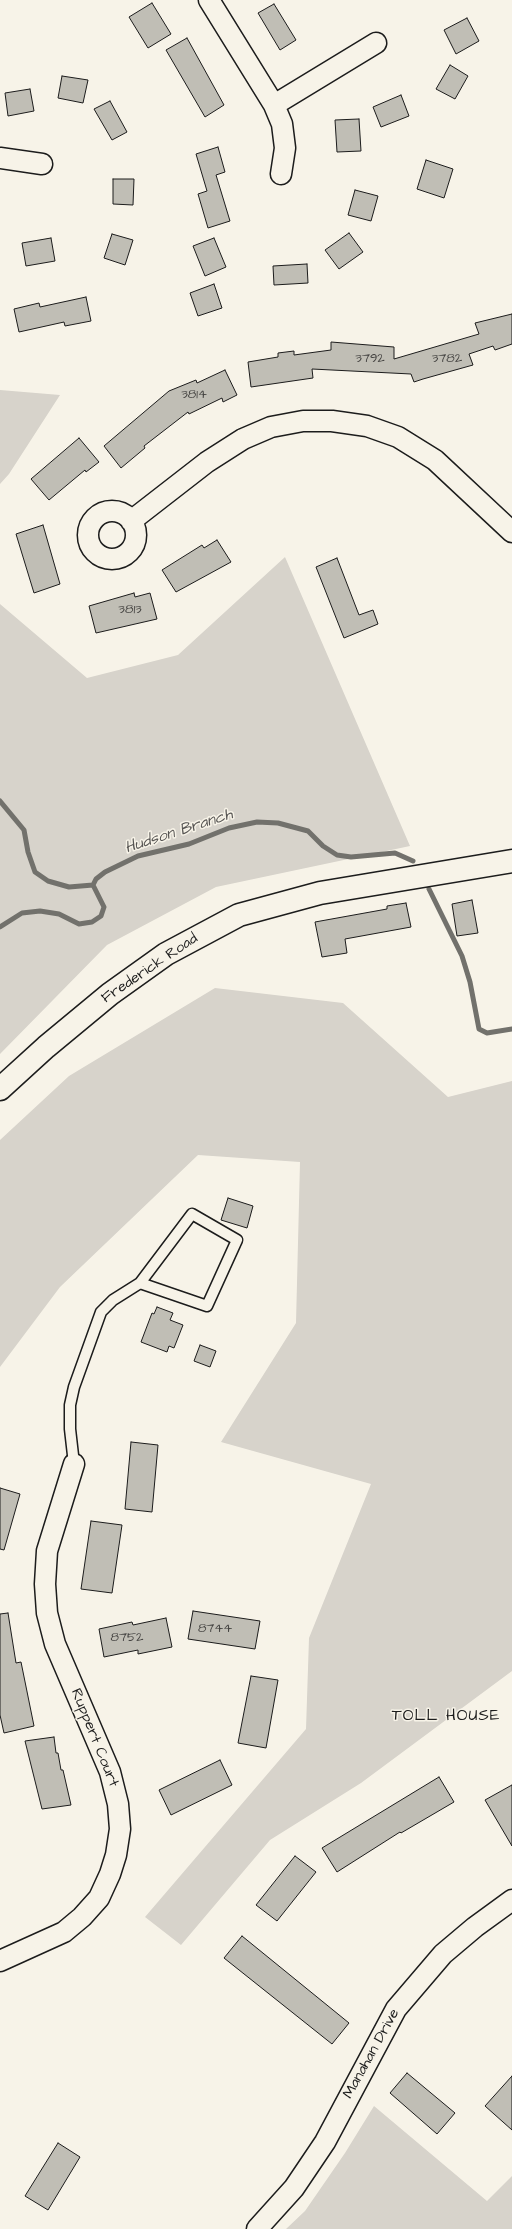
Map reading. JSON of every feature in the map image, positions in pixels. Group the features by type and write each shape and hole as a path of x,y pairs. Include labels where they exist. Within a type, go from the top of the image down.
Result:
{"main road":[{"name":"Frederick Road","path":"0,1089 46,1047 110,994 166,954 239,915 320,892 512,861"}],"street":[{"path":"209,0 274,105 282,124 285,148 281,174"},
{"path":"274,105 376,43"},
{"path":"0,158 42,164"},
{"path":"131,520 207,462 243,440 271,427 303,421 332,421 367,426 398,437 435,460 512,532"},
{"name":"Ruppert Court","path":"0,1961 64,1932 82,1917 99,1898 110,1874 116,1855 120,1829 118,1804 110,1772 55,1644 47,1613 45,1584 48,1551 74,1464"},
{"name":"Manahan Drive","path":"257,2229 294,2188 325,2142 396,2009 443,1954 475,1927 512,1900"}],"lane":[{"path":"74,1464 70,1429 70,1405 74,1387 101,1312 113,1300 140,1283 192,1214 237,1240 207,1306 140,1283"}],"shaded area":[{"path":"0,390 60,395 9,474 0,484"},
{"path":"285,557 410,846 216,887 107,945 0,1054 0,604 87,678 178,655"},
{"path":"215,988 343,1003 448,1097 512,1081 512,1671 361,1783 270,1840 181,1945 145,1917 306,1729 309,1638 371,1484 221,1442 296,1323 300,1162 198,1155 60,1287 0,1367 0,1140 69,1076"},
{"path":"374,2106 487,2201 512,2176 512,2229 286,2229 305,2211 345,2153"}],"building":[{"path":"152,3 171,34 148,48 129,17"},
{"path":"274,4 296,40 280,50 258,13"},
{"path":"467,18 479,41 456,54 444,30"},
{"path":"187,38 224,105 205,117 166,50"},
{"path":"450,65 468,76 455,99 436,89"},
{"path":"62,76 88,80 83,103 58,98"},
{"path":"30,89 34,111 8,116 5,93"},
{"path":"401,95 409,116 381,127 373,107"},
{"path":"110,101 127,132 112,140 94,109"},
{"path":"359,119 361,151 337,152 335,120"},
{"path":"218,147 225,172 216,175 230,221 208,228 198,194 207,191 196,154"},
{"path":"426,160 453,169 444,198 417,189"},
{"path":"113,179 134,179 133,205 113,204"},
{"path":"355,190 378,196 371,221 348,215"},
{"path":"349,233 363,252 339,269 325,250"},
{"path":"112,234 133,240 125,265 104,258"},
{"path":"51,238 55,261 26,266 22,243"},
{"path":"214,238 226,267 205,276 193,246"},
{"path":"307,264 308,283 274,285 273,266"},
{"path":"214,284 222,308 198,316 190,293"},
{"path":"86,297 91,321 65,326 64,322 19,332 14,309 39,303 40,307"},
{"path":"512,314 512,344 495,350 493,346 469,354 473,365 414,382 411,374 312,369 313,378 251,387 248,362 278,357 278,353 294,351 294,355 331,350 331,342 394,347 394,359 479,334 475,323"},
{"path":"225,370 237,395 223,402 222,398 189,414 188,412 144,446 145,448 121,468 104,446 169,391 196,380 197,383"},
{"path":"79,438 99,462 86,472 85,470 49,500 31,479"},
{"path":"43,525 60,584 34,593 16,534"},
{"path":"217,540 231,562 176,592 162,570 202,545 204,548"},
{"path":"337,558 359,615 373,610 378,624 344,638 316,567"},
{"path":"134,593 135,597 150,593 157,619 96,633 89,606"},
{"path":"472,900 478,933 457,936 452,904"},
{"path":"406,903 411,927 345,939 347,953 322,957 315,922 387,909 387,906"},
{"path":"228,1198 253,1206 247,1228 221,1220"},
{"path":"157,1307 173,1313 170,1320 183,1325 174,1348 169,1346 167,1352 141,1342 152,1313 154,1314"},
{"path":"200,1345 216,1351 210,1367 194,1361"},
{"path":"131,1442 158,1445 152,1512 125,1509"},
{"path":"0,1488 20,1494 4,1550 0,1549"},
{"path":"91,1521 122,1525 112,1593 81,1589"},
{"path":"193,1611 260,1621 255,1649 188,1639"},
{"path":"8,1613 16,1663 21,1662 34,1726 4,1733 0,1715 0,1614"},
{"path":"166,1618 172,1647 138,1654 138,1650 104,1657 99,1629 132,1622 133,1625"},
{"path":"251,1676 278,1680 266,1748 238,1743"},
{"path":"54,1737 56,1753 58,1753 61,1770 63,1770 71,1805 42,1809 25,1741"},
{"path":"220,1760 232,1785 171,1815 159,1790"},
{"path":"439,1777 454,1802 401,1833 400,1832 337,1872 322,1848"},
{"path":"512,1785 512,1846 485,1800"},
{"path":"295,1856 316,1872 277,1921 256,1905"},
{"path":"242,1936 349,2023 332,2044 224,1958"},
{"path":"407,2073 455,2113 437,2134 390,2093"},
{"path":"512,2076 512,2130 485,2106"},
{"path":"58,2143 80,2157 48,2210 25,2196"}],"waterway":[{"path":"0,801 24,830 28,852 35,872 48,881 69,887 93,885"},
{"name":"Hudson Branch","path":"0,927 22,913 40,911 59,914 79,924 92,922 101,916 104,907 93,885 96,879 105,872 138,856 189,844 229,828 257,822 278,823 308,831 323,846 337,855 351,857 395,853 413,861"},
{"name":"Hudson Branch","path":"429,889 462,956 470,982 479,1029 487,1033 512,1029"}],"district":[{"name":"TOLL HOUSE","path":"446,1717"}]}
